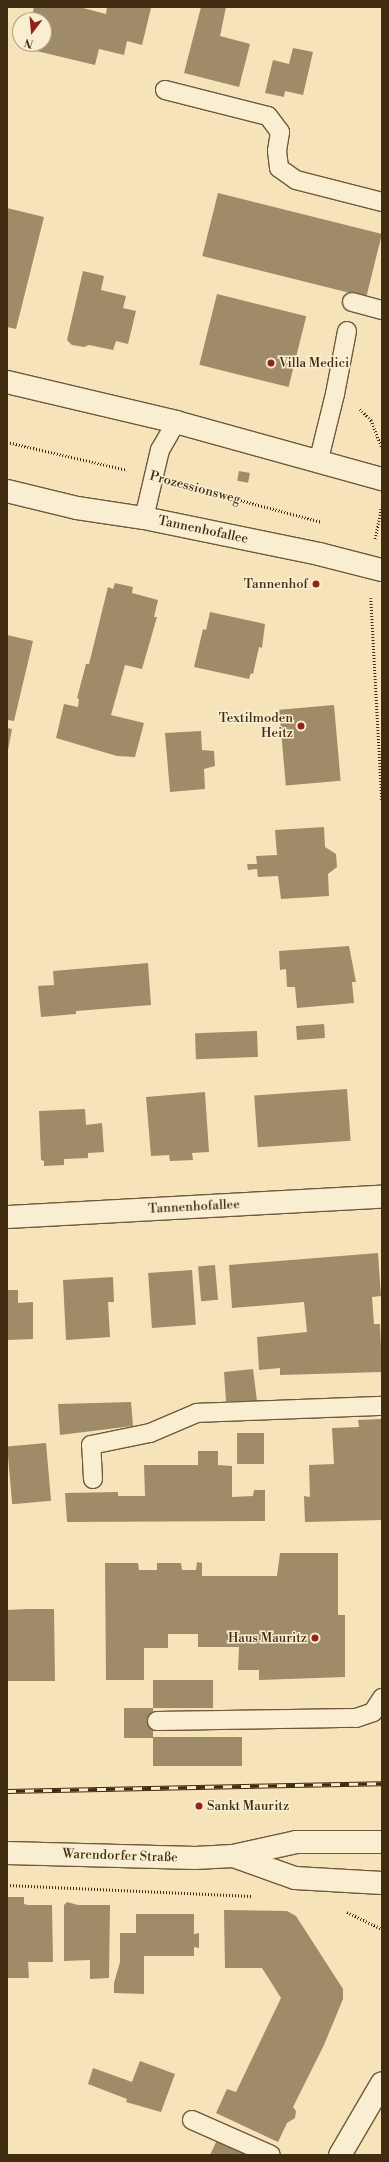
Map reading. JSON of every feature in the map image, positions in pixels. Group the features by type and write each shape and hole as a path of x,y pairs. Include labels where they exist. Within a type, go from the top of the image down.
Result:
{"street":[{"path":"7,382 176,422 318,463 382,479"},
{"path":"7,491 77,508 144,518"},
{"name":"Tannenhofallee","path":"144,518 377,569"},
{"name":"Tannenhofallee","path":"7,1217 382,1197"},
{"name":"Warendorfer Straße","path":"7,1853 195,1858 233,1856 296,1842 382,1842"},
{"name":"Warendorfer Straße","path":"233,1856 295,1878 382,1883"},
{"path":"340,2155 382,2083"}],"lane":[{"path":"165,90 268,116 280,132 277,151 279,168 296,180 382,202"},
{"path":"352,302 382,310"},
{"path":"318,463 335,394 347,331"},
{"name":"Tannenhofallee","path":"144,518 160,450 176,422"},
{"path":"93,1479 91,1445 150,1433 196,1413 382,1406"},
{"path":"157,1721 356,1718 373,1712 382,1698"},
{"path":"192,2120 271,2155"}],"path":[{"path":"335,394 355,405 371,420 382,448"},
{"name":"Prozessionsweg","path":"7,442 153,476 329,524"},
{"path":"367,535 382,539"},
{"path":"377,569 371,625 382,800"},
{"path":"7,1885 256,1896"},
{"path":"342,1910 382,1929"}],"building":[{"path":"34,7 79,7 106,14 107,7 151,8 142,45 127,41 124,55 99,49 95,65 41,52 52,52 52,12 33,12"},
{"path":"201,7 226,7 220,36 250,44 239,87 184,73"},
{"path":"293,48 313,52 303,95 285,91 284,97 265,93 273,60 289,64"},
{"path":"218,193 382,234 366,297 202,256"},
{"path":"7,208 44,217 16,329 7,327"},
{"path":"83,271 104,276 101,290 126,296 123,308 136,311 128,344 116,341 113,350 89,345 84,347 72,345 67,340"},
{"path":"217,294 306,316 289,387 199,365"},
{"path":"239,471 250,473 248,483 237,481"},
{"path":"115,583 133,587 132,593 158,600 154,617 157,617 142,669 125,665 111,715 144,723 135,757 117,756 56,738 64,704 78,707 79,699 77,698 86,664 89,664 108,587 113,589"},
{"path":"210,612 265,624 262,648 259,647 253,674 251,673 249,679 194,667 203,629 206,630"},
{"path":"7,635 33,641 14,721 7,720"},
{"path":"334,705 341,781 286,786 279,710"},
{"path":"7,728 12,729 8,750 7,750"},
{"path":"201,731 202,750 214,751 215,766 204,769 205,789 170,792 165,733"},
{"path":"324,827 325,847 336,854 337,867 328,874 329,896 281,899 278,876 258,877 257,869 248,870 247,864 257,864 256,856 277,855 275,830"},
{"path":"349,946 356,982 352,982 354,1003 297,1008 295,987 287,987 286,969 280,970 279,951"},
{"path":"148,963 151,1005 76,1011 76,1014 41,1017 38,986 54,985 53,971"},
{"path":"324,1024 325,1038 297,1040 296,1026"},
{"path":"257,1031 258,1057 196,1059 195,1033"},
{"path":"347,1089 351,1141 258,1147 254,1095"},
{"path":"205,1092 209,1152 192,1153 193,1160 170,1161 169,1155 151,1156 146,1097"},
{"path":"85,1109 86,1125 102,1123 104,1152 88,1153 88,1158 64,1159 64,1165 44,1166 44,1161 41,1160 39,1111"},
{"path":"378,1253 381,1296 372,1297 374,1324 380,1324 382,1372 280,1375 280,1368 259,1370 257,1337 307,1332 304,1302 232,1308 229,1265"},
{"path":"215,1265 218,1300 201,1301 198,1266"},
{"path":"192,1270 196,1325 152,1328 148,1273"},
{"path":"113,1277 114,1302 108,1302 110,1337 66,1340 63,1280"},
{"path":"7,1290 18,1290 18,1303 33,1302 33,1339 7,1340"},
{"path":"253,1369 257,1401 226,1401 224,1372"},
{"path":"131,1402 133,1426 60,1435 58,1404"},
{"path":"382,1419 382,1520 305,1522 304,1496 310,1497 309,1465 334,1464 332,1428 359,1427 358,1420"},
{"path":"237,1433 264,1433 264,1464 237,1464"},
{"path":"46,1443 51,1501 12,1504 7,1446"},
{"path":"198,1451 218,1451 218,1465 232,1466 232,1497 253,1496 254,1490 265,1490 265,1521 67,1522 65,1493 118,1492 118,1496 145,1496 144,1465 198,1465"},
{"path":"280,1553 338,1553 338,1615 345,1615 345,1677 259,1680 259,1670 238,1670 239,1647 198,1647 198,1634 168,1634 168,1648 144,1648 144,1680 106,1680 105,1563 138,1563 139,1570 157,1570 157,1563 181,1563 182,1570 196,1570 197,1562 202,1563 202,1576 277,1576"},
{"path":"54,1609 55,1681 7,1681 7,1610"},
{"path":"153,1680 213,1680 213,1708 153,1708"},
{"path":"124,1708 153,1708 153,1738 124,1738"},
{"path":"153,1737 242,1737 242,1766 153,1766"},
{"path":"8,1897 24,1897 24,1904 28,1905 52,1905 53,1962 28,1962 29,1978 7,1978"},
{"path":"67,1902 78,1905 110,1905 109,1978 90,1979 90,1960 64,1961 64,1905"},
{"path":"224,1910 287,1911 296,1916 343,1989 343,1999 324,2045 293,2107 296,2111 295,2118 287,2123 278,2142 216,2113 227,2089 236,2092 281,1998 262,1968 225,1968"},
{"path":"136,1914 194,1914 194,1934 199,1933 199,1948 194,1947 194,1956 144,1956 144,1994 114,1993 114,1983 120,1962 120,1933 136,1933"},
{"path":"140,2061 175,2074 161,2112 126,2102 127,2099 88,2084 93,2068 132,2082"},
{"path":"217,2140 251,2155 210,2155"}],"railway":[{"path":"7,1791 382,1783"}],"place":[{"name":"Villa Medici","path":"271,363"},
{"name":"Tannenhof","path":"316,584"},
{"name":"Textilmoden Heitz","path":"301,726"},
{"name":"Haus Mauritz","path":"315,1638"},
{"name":"Sankt Mauritz","path":"199,1806"}]}
